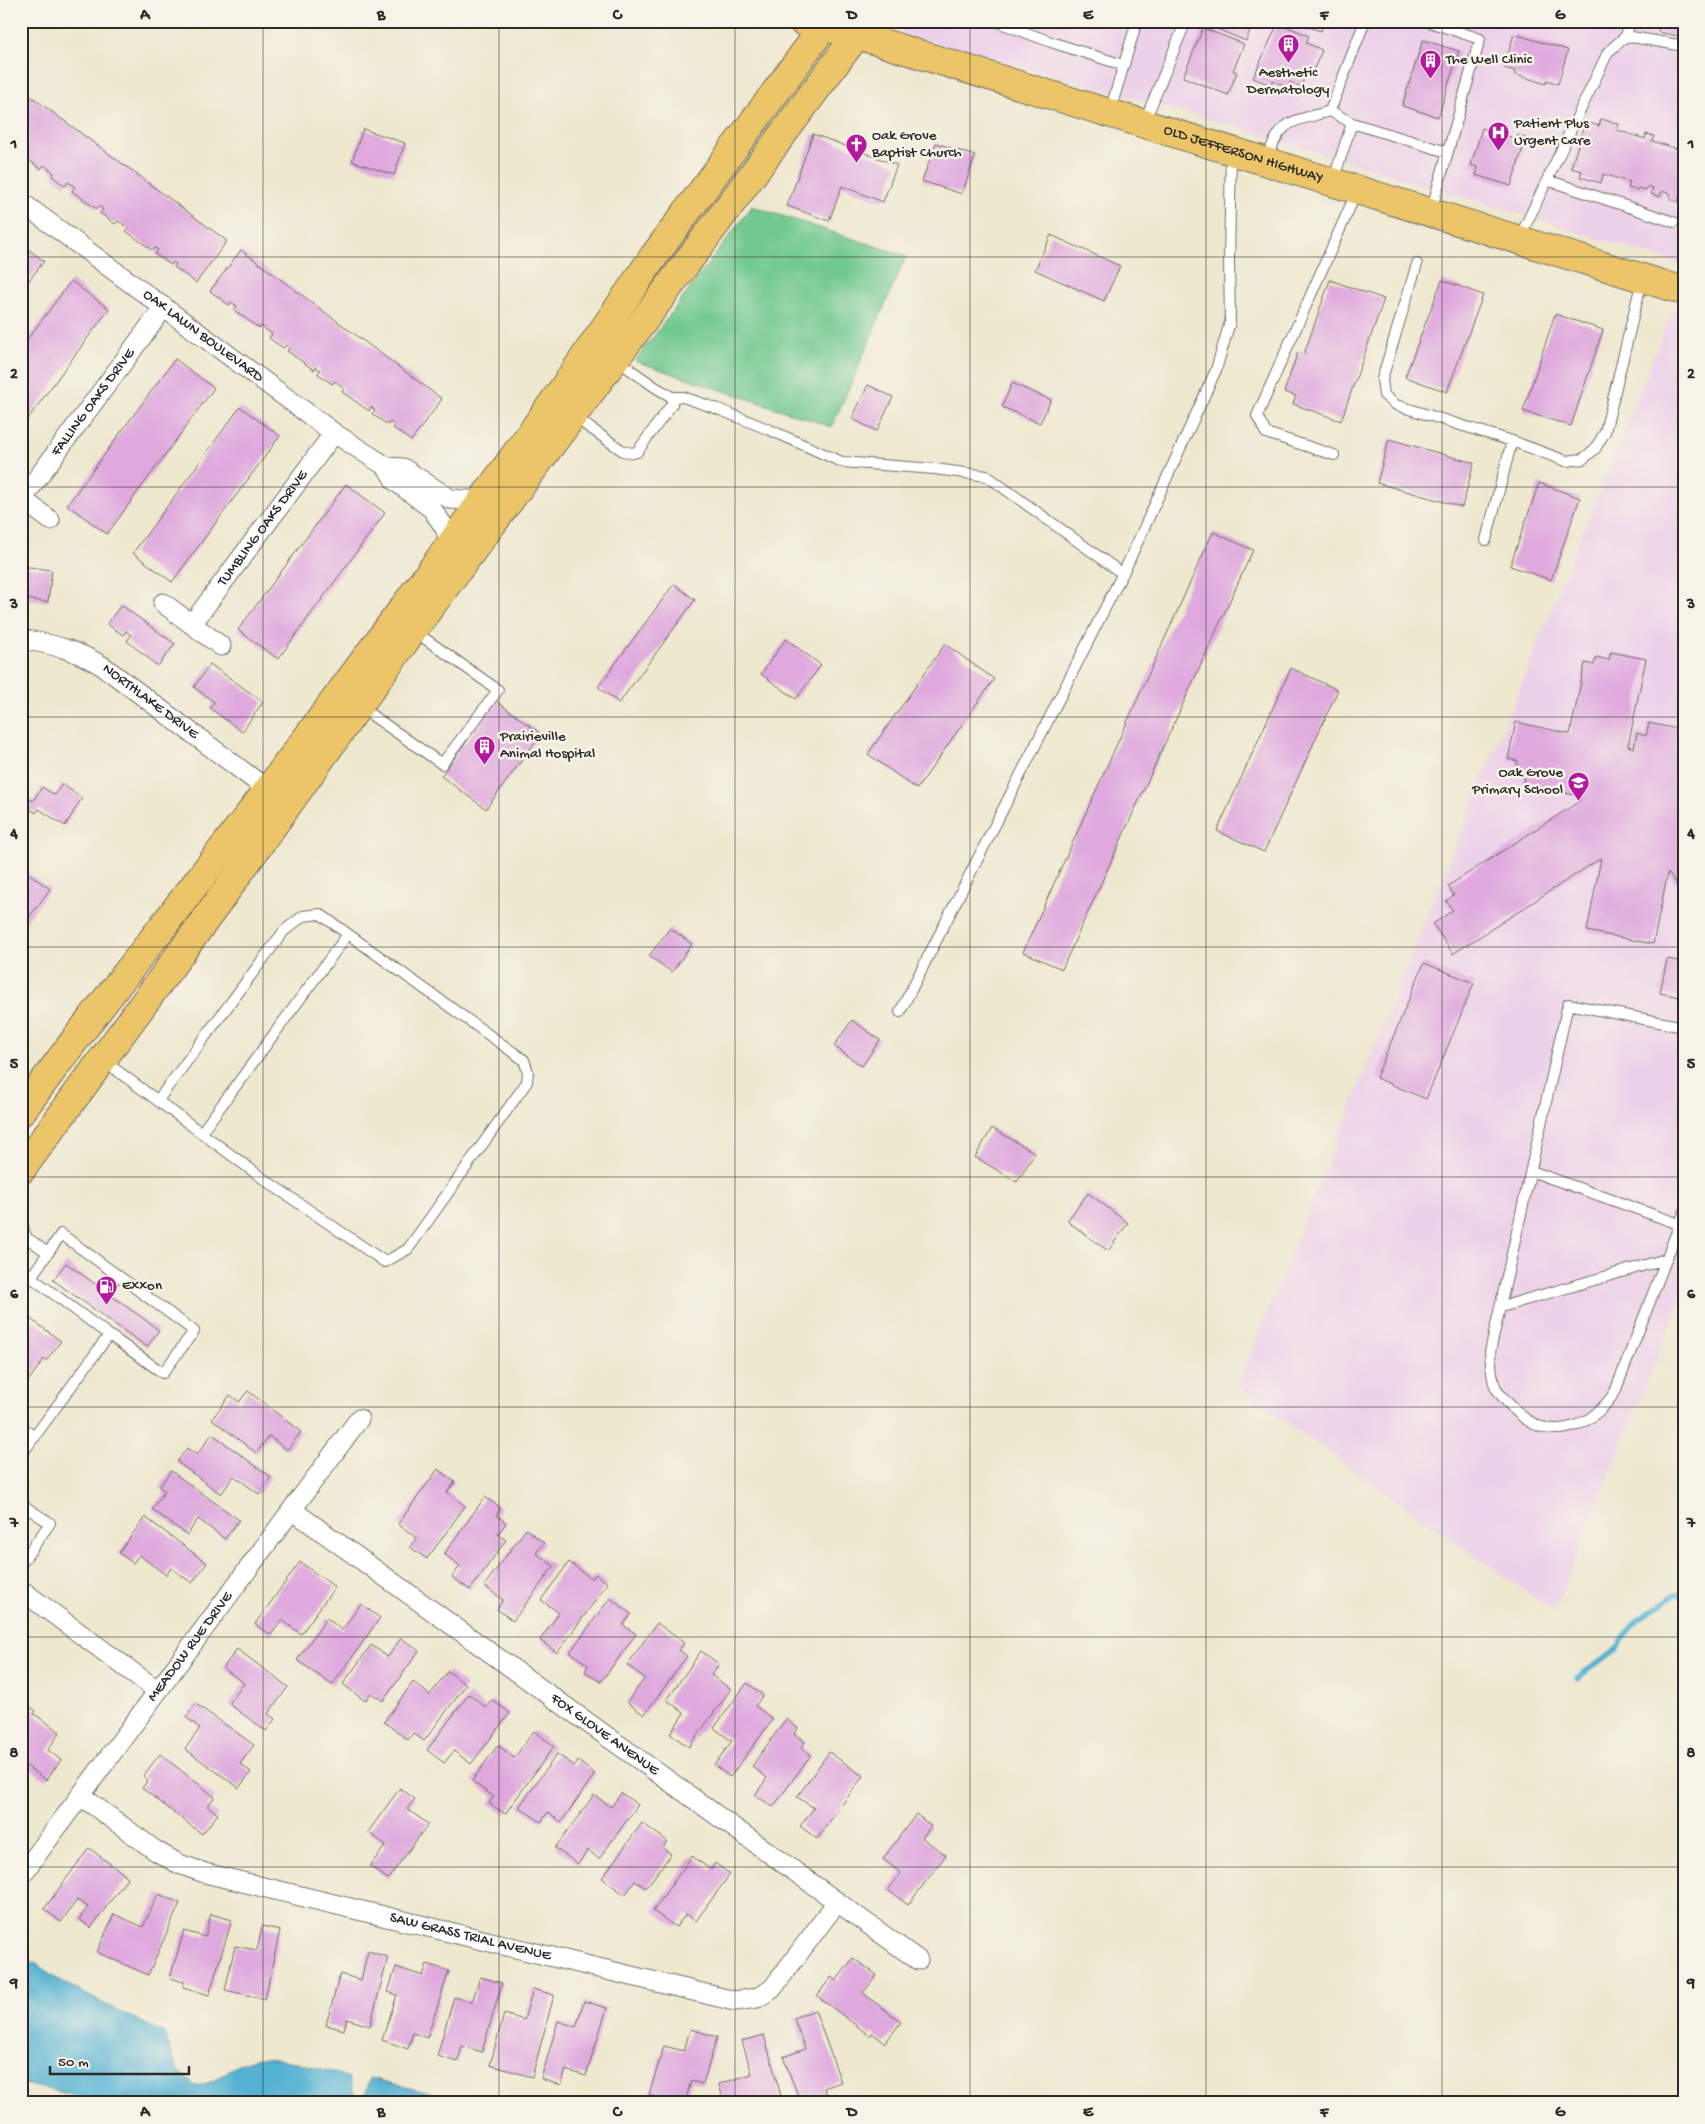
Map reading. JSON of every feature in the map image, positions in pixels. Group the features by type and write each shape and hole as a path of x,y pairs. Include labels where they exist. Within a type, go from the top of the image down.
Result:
{"main road":[{"name":"OLD JEFFERSON HIGHWAY","path":"818,23 862,28 1109,113 1684,291"},
{"path":"21,1112 268,790 450,545 818,23"},
{"path":"21,1170 103,1060 413,630 862,28"}],"street":[{"name":"OAK LAWN BOULEVARD","path":"21,202 334,433 387,467 403,468 433,499 450,545"},
{"name":"FALLING OAKS DRIVE","path":"22,499 164,307"},
{"name":"TUMBLING OAKS DRIVE","path":"192,624 334,433"},
{"path":"22,499 50,520"},
{"name":"OAK LAWN BOULEVARD","path":"433,499 482,501"},
{"path":"163,603 221,646"},
{"name":"NORTHLAKE DRIVE","path":"21,639 45,643 84,655 268,790"},
{"name":"MEADOW RUE DRIVE","path":"21,1876 359,1418"},
{"name":"FOX GLOVE ANENUE","path":"292,1510 918,1960"},
{"path":"21,1590 158,1691"},
{"name":"SAW GRASS TRIAL AVENUE","path":"81,1796 156,1851 179,1864 205,1873 735,2001 758,1998 772,1989 837,1902"}],"lane":[{"path":"995,21 1051,42 1123,65"},
{"path":"1109,113 1137,21"},
{"path":"1144,124 1186,21"},
{"path":"1330,111 1365,21"},
{"path":"1427,21 1480,39 1430,212"},
{"path":"1519,240 1608,52 1626,36 1630,21"},
{"path":"1626,36 1684,46"},
{"path":"1266,162 1275,138 1288,123 1330,111 1352,123 1448,152"},
{"path":"1334,455 1266,433 1256,416 1346,186 1352,123"},
{"path":"900,1012 1122,574 1216,370 1230,322 1231,151"},
{"path":"1547,180 1674,222"},
{"path":"1417,264 1382,379 1384,395 1396,405 1566,461 1583,459 1595,449 1606,432 1643,279"},
{"path":"615,358 655,387 672,396 683,397 718,409 842,462 936,469 987,476 1122,574"},
{"path":"572,416 624,451 638,452 672,404 672,396"},
{"path":"1486,540 1512,442"},
{"path":"359,706 442,764 498,690 413,630"},
{"path":"103,1060 265,1180 385,1262 408,1249 527,1082 528,1072 524,1060 320,914 303,916 284,932 158,1100"},
{"path":"201,1133 348,934"},
{"path":"1684,1028 1568,1004 1490,1352 1495,1386 1506,1402 1521,1416 1536,1426 1552,1430 1575,1427 1593,1417 1607,1404 1615,1392 1684,1213"},
{"path":"1531,1171 1679,1224"},
{"path":"21,1220 24,1238 48,1253"},
{"path":"61,1234 194,1331 163,1373 31,1277 48,1253 61,1234"},
{"path":"1501,1307 1666,1259"},
{"path":"21,1455 109,1335"},
{"path":"21,1427 35,1437"},
{"path":"21,1504 50,1523 21,1564"}],"shaded area":[{"path":"892,21 1684,21 1684,265 1234,126 903,34"},
{"name":"Oak Grove Primary School","path":"1673,309 1684,312 1684,1290 1554,1612 1237,1387"}],"green space":[{"path":"752,206 906,256 832,427 635,361"}],"water":[{"path":"24,1960 38,1965 57,1979 164,2033 178,2071 195,2086 213,2081 236,2066 248,2061 259,2058 272,2058 306,2065 349,2078 354,2094 350,2103 106,2103 21,2083 21,1964"},
{"path":"370,2078 471,2103 363,2103"}],"building":[{"path":"1208,21 1253,21 1246,41 1207,25"},
{"path":"1289,21 1329,21 1327,26 1323,24 1321,31"},
{"path":"1660,21 1684,21 1684,37 1658,32"},
{"name":"Aesthetic Dermatology","path":"1278,23 1309,36 1306,43 1322,50 1310,78 1305,76 1301,87 1290,82 1288,87 1273,81 1271,85 1253,78"},
{"path":"1203,28 1244,44 1233,71 1237,72 1228,95 1183,77"},
{"path":"1514,34 1568,50 1558,84 1547,80 1546,84 1514,74 1515,71 1504,68"},
{"name":"The Well Clinic","path":"1423,40 1459,51 1438,117 1402,106"},
{"path":"21,89 227,241 196,283 174,267 176,264 173,262 171,265 155,254 158,250 155,248 152,250 126,231 129,228 118,221 115,224 100,213 103,209 99,206 97,209 72,191 75,187 68,182 65,186 52,176 54,173 44,165 41,169 21,154"},
{"path":"1601,119 1619,124 1617,130 1645,139 1646,134 1654,136 1652,141 1684,151 1684,197 1680,196 1678,202 1670,199 1671,194 1662,191 1660,197 1651,194 1653,188 1648,186 1646,190 1628,188 1630,182 1603,174 1601,183 1580,177 1582,171 1571,168 1585,122 1599,126"},
{"name":"Patient Plus Urgent Care","path":"1482,128 1517,139 1518,135 1526,138 1511,186 1476,175 1478,167 1471,165"},
{"path":"363,129 405,143 394,175 352,161"},
{"path":"813,134 897,165 883,202 842,186 829,221 787,206"},
{"path":"936,143 975,156 962,194 922,181"},
{"path":"1051,235 1120,266 1104,301 1035,270"},
{"path":"21,244 44,261 21,291"},
{"path":"241,250 442,399 411,441 393,428 395,426 390,422 388,425 372,414 375,410 371,407 369,411 342,392 344,388 335,381 332,384 318,374 320,370 316,367 314,370 287,351 290,348 286,345 283,348 269,338 272,334 261,326 259,328 234,310 237,306 231,302 229,305 210,291"},
{"path":"1330,280 1384,299 1341,421 1293,404 1296,396 1284,392 1298,352 1304,354"},
{"path":"1442,280 1483,295 1447,392 1405,377"},
{"path":"71,281 109,309 21,428 21,348"},
{"path":"1555,314 1603,330 1571,426 1523,411"},
{"path":"175,359 214,388 107,534 67,505"},
{"path":"1012,383 1051,400 1040,423 1002,407"},
{"path":"868,385 893,397 877,431 852,419"},
{"path":"240,407 280,436 172,582 133,553"},
{"path":"1389,439 1474,463 1462,507 1377,483"},
{"path":"1539,483 1580,498 1551,580 1510,566"},
{"path":"346,484 385,513 278,659 238,630"},
{"path":"1213,532 1253,550 1062,969 1023,952"},
{"path":"21,566 52,570 48,602 25,599 25,604 21,603"},
{"path":"674,584 695,600 619,703 598,687"},
{"path":"121,605 175,644 158,666 127,641 131,635 126,631 123,635 107,624"},
{"path":"786,639 821,665 796,699 761,674"},
{"path":"945,644 994,679 917,789 868,754"},
{"path":"1611,652 1646,659 1628,746 1634,748 1637,733 1646,736 1649,723 1678,729 1676,741 1684,743 1682,756 1684,757 1684,894 1668,872 1653,944 1587,931 1601,858 1453,954 1433,924 1453,910 1446,901 1454,895 1448,886 1580,801 1580,796 1523,785 1524,775 1515,773 1518,761 1508,759 1516,722 1570,734 1585,663 1594,665 1596,657 1609,660"},
{"path":"210,664 263,702 242,732 210,708 214,702 194,687"},
{"path":"1291,668 1338,690 1264,852 1217,831"},
{"name":"Prairieville Animal Hospital","path":"496,701 541,734 486,809 441,776 458,753 453,750 460,742 464,745 479,724 475,721 481,713 485,716"},
{"path":"62,784 82,798 65,826 39,809 36,813 30,809 31,807 21,802 21,795 33,801 42,787 55,795"},
{"path":"21,868 50,889 21,928"},
{"path":"670,928 692,944 672,972 649,956"},
{"path":"1667,959 1684,962 1684,998 1660,993"},
{"path":"1424,963 1474,983 1426,1099 1376,1078"},
{"path":"852,1020 880,1040 862,1066 834,1046"},
{"path":"992,1128 1035,1153 1017,1182 975,1157"},
{"path":"1088,1193 1128,1223 1108,1251 1067,1221"},
{"name":"Exxon","path":"66,1263 159,1330 147,1347 53,1280"},
{"path":"21,1312 61,1341 46,1361 44,1359 21,1391"},
{"path":"248,1391 301,1432 287,1450 269,1436 256,1453 212,1419 230,1395 239,1402"},
{"path":"212,1434 271,1477 259,1494 234,1476 221,1494 177,1462 187,1448 197,1455"},
{"path":"438,1469 455,1482 447,1492 465,1506 427,1559 410,1547 417,1538 398,1524"},
{"path":"171,1471 239,1520 225,1539 198,1519 187,1535 152,1509 165,1491 159,1487"},
{"path":"485,1497 501,1508 496,1515 506,1523 498,1534 506,1540 470,1590 452,1577 460,1566 444,1554"},
{"path":"145,1517 207,1563 192,1583 171,1568 166,1575 139,1555 133,1563 119,1553"},
{"path":"526,1529 544,1543 536,1553 554,1566 513,1621 497,1609 503,1600 484,1586"},
{"path":"300,1562 335,1587 301,1634 282,1620 271,1635 255,1624"},
{"path":"569,1562 592,1579 595,1574 608,1583 557,1653 540,1640 559,1613 541,1600"},
{"path":"610,1598 631,1614 623,1625 636,1634 601,1682 585,1671 588,1665 570,1652"},
{"path":"361,1604 380,1618 332,1685 297,1660 327,1618 342,1630"},
{"path":"657,1623 684,1643 679,1650 687,1656 644,1715 627,1702 645,1678 627,1665"},
{"path":"401,1638 419,1651 383,1701 371,1693 365,1701 343,1684 371,1645 388,1657"},
{"path":"237,1649 288,1687 268,1714 275,1719 266,1731 229,1704 244,1683 223,1668"},
{"path":"701,1651 719,1664 711,1675 731,1689 689,1747 670,1734 684,1713 667,1700"},
{"path":"448,1671 466,1685 424,1741 413,1733 408,1740 384,1722 413,1682 430,1695"},
{"path":"747,1683 763,1695 755,1706 773,1719 730,1777 714,1765 732,1741 714,1728"},
{"path":"469,1694 486,1708 492,1700 510,1713 471,1764 454,1751 444,1763 427,1750"},
{"path":"21,1701 36,1711 34,1714 60,1732 48,1750 61,1760 46,1780 21,1762"},
{"path":"196,1704 254,1745 240,1764 251,1772 239,1788 185,1749 200,1728 186,1717"},
{"path":"786,1719 798,1728 794,1734 805,1742 801,1748 811,1755 773,1807 755,1795 767,1778 752,1766"},
{"path":"534,1731 554,1746 505,1814 489,1803 494,1797 472,1781 498,1745 514,1758"},
{"path":"829,1752 863,1776 817,1839 800,1826 814,1808 797,1797"},
{"path":"160,1754 215,1797 207,1806 218,1814 202,1834 142,1788 148,1780 143,1776"},
{"path":"557,1754 575,1766 578,1761 595,1774 561,1822 548,1812 541,1822 519,1807"},
{"path":"400,1788 415,1799 407,1809 428,1824 388,1879 370,1866 386,1845 368,1832"},
{"path":"621,1793 638,1805 599,1859 588,1850 578,1864 555,1848 594,1795 611,1807"},
{"path":"916,1814 931,1826 922,1838 946,1855 908,1905 888,1890 901,1873 883,1859"},
{"path":"642,1823 667,1841 663,1848 671,1854 646,1888 635,1881 625,1895 602,1878"},
{"path":"89,1848 128,1877 91,1928 79,1919 88,1907 77,1900 61,1922 44,1909"},
{"path":"692,1856 711,1870 715,1863 730,1874 696,1921 686,1914 676,1927 653,1911"},
{"path":"158,1894 180,1903 148,1975 97,1952 114,1914 143,1927"},
{"path":"211,1914 232,1920 209,1995 183,1987 184,1982 170,1978 184,1931 205,1937"},
{"path":"262,1926 280,1930 265,1999 225,1990 235,1946 257,1950"},
{"path":"368,1951 388,1957 370,2026 347,2019 344,2030 326,2025 340,1974 361,1980"},
{"path":"853,1958 877,1975 863,1993 901,2022 885,2043 872,2033 870,2036 817,1996 831,1977 836,1981"},
{"path":"427,1964 449,1971 427,2038 413,2033 408,2049 382,2040 397,1995 388,1992 396,1967 423,1976"},
{"path":"480,1977 502,1983 482,2052 462,2046 458,2062 437,2056 454,1997 472,2002"},
{"path":"533,1989 554,1995 532,2077 490,2065 504,2014 524,2020"},
{"path":"584,2001 607,2008 586,2076 566,2070 561,2085 541,2079 558,2021 576,2027"},
{"path":"815,2010 841,2082 824,2088 829,2103 801,2103 783,2057 805,2049 794,2018"},
{"path":"690,2029 717,2037 703,2084 691,2081 685,2103 676,2103 649,2095 664,2046 684,2051"},
{"path":"764,2035 783,2103 724,2103 719,2084 752,2074 742,2041"}],"waterway":[{"path":"1577,1678 1617,1648 1637,1620 1675,1595 1684,1594"}],"place":[{"name":"Aesthetic Dermatology","path":"1288,63"},
{"name":"The Well Clinic","path":"1430,79"},
{"name":"Patient Plus Urgent Care","path":"1498,152"},
{"name":"Oak Grove Baptist Church","path":"856,164"},
{"name":"Prairieville Animal Hospital","path":"484,765"},
{"name":"Oak Grove Primary School","path":"1579,801"},
{"name":"Exxon","path":"106,1305"}]}
